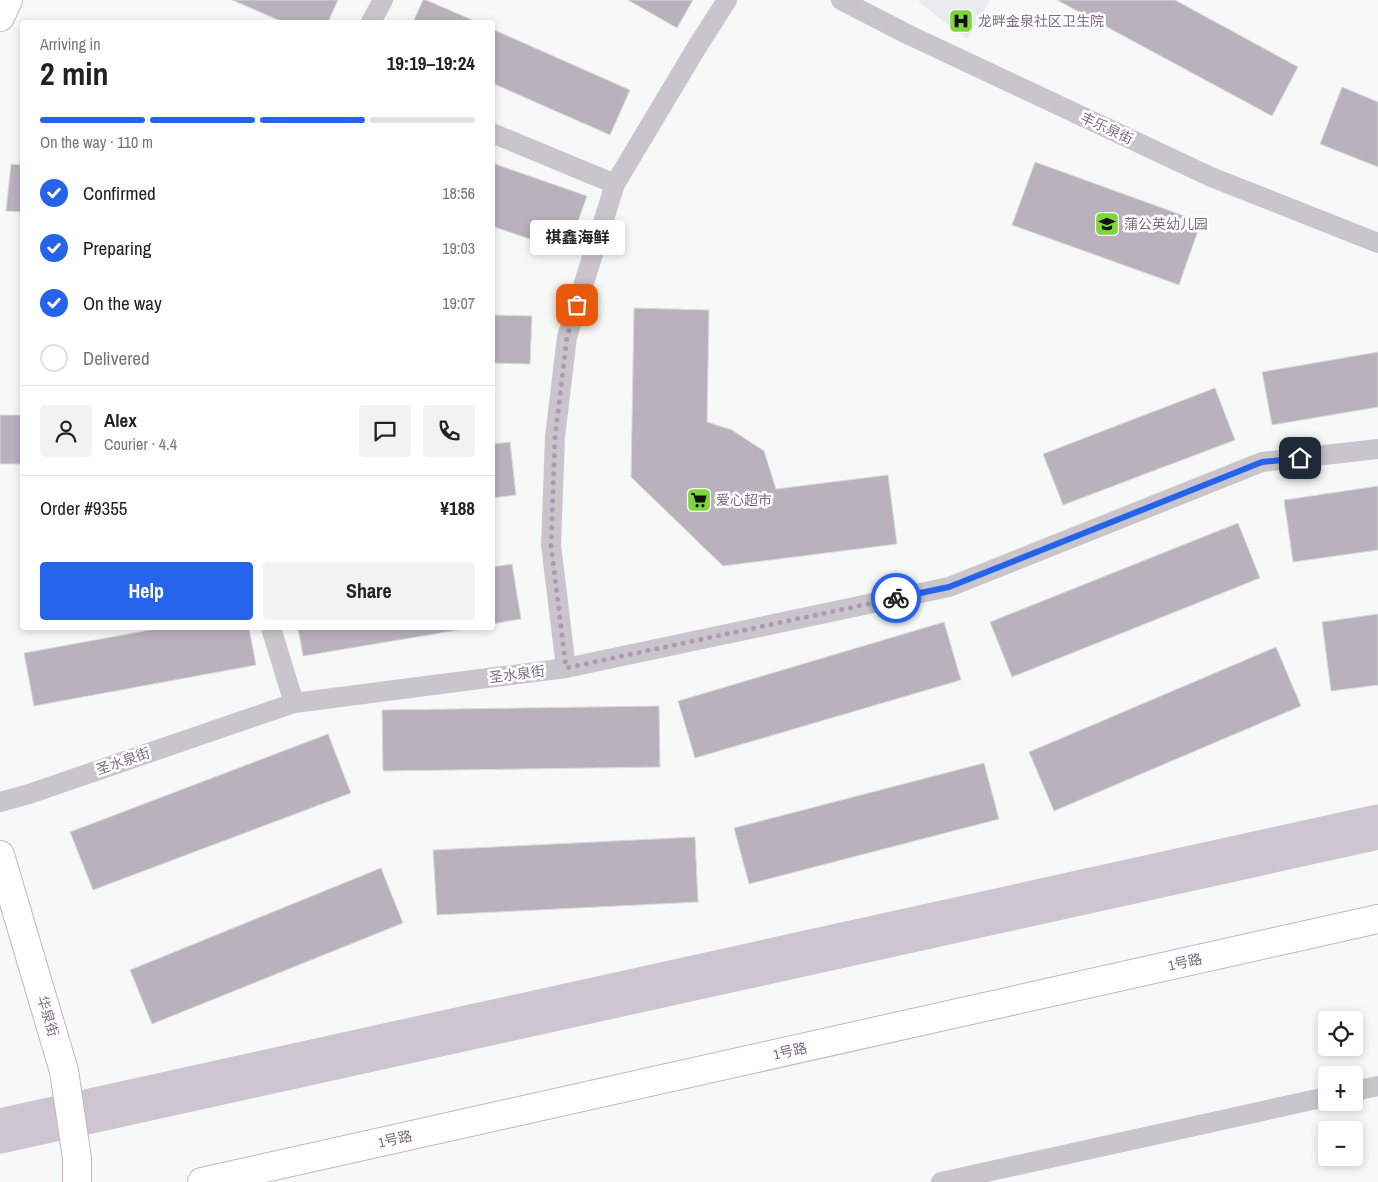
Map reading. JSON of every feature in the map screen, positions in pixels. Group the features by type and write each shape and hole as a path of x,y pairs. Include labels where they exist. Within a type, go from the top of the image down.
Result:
{"street":[{"path":"0,17 8,0"},
{"path":"372,20 383,0"},
{"path":"566,668 551,545 555,437 567,337 615,184 727,0"},
{"name":"丰乐泉街","path":"841,0 909,35 1211,177 1378,243"},
{"path":"495,134 615,184"},
{"name":"圣水泉街","path":"0,802 294,703 566,668 949,587 1262,462 1378,449"},
{"path":"272,630 294,703"},
{"name":"华泉街","path":"0,855 64,1071 77,1170"},
{"name":"1号路","path":"202,1182 1378,919"},
{"path":"1363,1089 1378,1086"},
{"path":"941,1182 1318,1099"}],"shaded area":[{"name":"龙畔金泉社区卫生院","path":"919,0 990,0 967,39 920,3"}],"building":[{"path":"232,0 338,0 329,20 278,20"},
{"path":"423,0 426,0 472,20 414,20"},
{"path":"628,0 693,0 677,28"},
{"path":"1057,0 1175,0 1298,67 1272,116"},
{"path":"495,30 630,90 610,135 495,84"},
{"path":"1342,87 1378,102 1378,167 1320,144"},
{"name":"蒲公英幼儿园","path":"1035,162 1201,222 1179,285 1012,225"},
{"path":"11,164 20,165 20,212 6,211"},
{"path":"495,164 587,196 567,252 495,227"},
{"path":"634,308 709,310 707,422 732,430 764,451 776,489 888,475 897,544 723,566 631,477"},
{"path":"495,315 532,316 530,364 495,363"},
{"path":"1378,352 1378,407 1272,425 1262,372"},
{"path":"1215,388 1235,440 1063,505 1043,454"},
{"path":"0,415 20,415 20,464 0,464"},
{"path":"510,442 516,495 495,498 495,444"},
{"path":"1378,486 1378,550 1293,562 1284,500"},
{"path":"1238,523 1260,578 1012,677 990,622"},
{"path":"512,564 521,619 495,623 495,567"},
{"path":"1378,614 1378,685 1331,691 1322,622"},
{"path":"944,622 961,680 695,758 678,701"},
{"path":"150,630 249,630 256,665 34,706 24,653"},
{"path":"298,630 458,630 303,656"},
{"path":"1276,647 1301,706 1054,811 1029,752"},
{"path":"659,706 660,767 383,771 382,710"},
{"path":"328,734 351,793 93,890 70,832"},
{"path":"984,763 999,819 749,884 734,828"},
{"path":"695,837 698,902 437,915 433,850"},
{"path":"381,868 403,923 152,1024 130,970"}],"waterway":[{"path":"0,1131 1378,827"}],"way so far":[{"path":"577,305 567,337 555,437 551,545 566,668 896,598"}],"place":[{"name":"龙畔金泉社区卫生院","path":"961,21"},
{"name":"蒲公英幼儿园","path":"1107,224"},
{"name":"祺鑫海鲜","path":"577,305"},
{"name":"爱心超市","path":"699,500"}],"route":[{"path":"896,598 949,587 1262,462 1300,458"}]}
